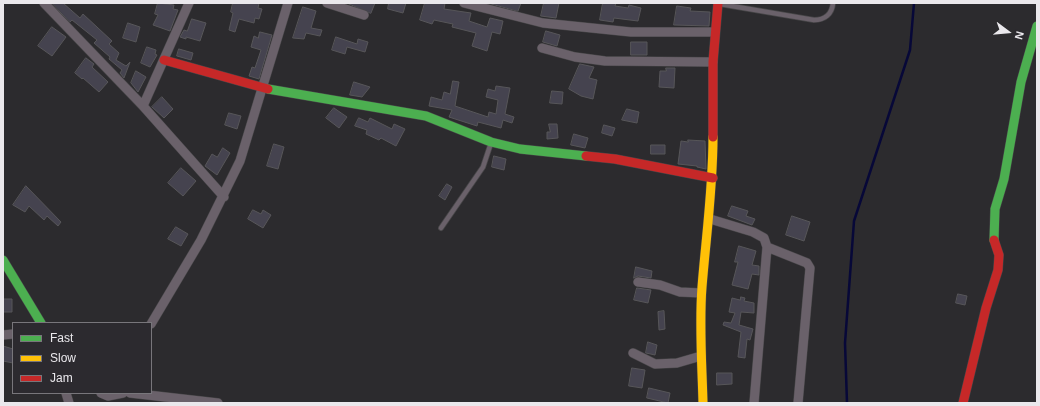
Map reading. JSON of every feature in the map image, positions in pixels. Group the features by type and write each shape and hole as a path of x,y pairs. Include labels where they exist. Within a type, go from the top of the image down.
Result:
{"street":[{"path":"44,3 143,106 224,197"},
{"path":"143,106 190,3"},
{"path":"152,322 201,240 224,197 240,161 288,3"},
{"path":"327,3 364,15"},
{"path":"464,3 543,23 630,32 715,32"},
{"path":"703,403 701,293 710,219 713,178 713,62 718,3"},
{"path":"962,403 986,308 998,270 999,255 994,241 995,209 1004,179 1021,82 1037,26"},
{"path":"542,48 575,57 605,61 713,62"},
{"path":"164,60 262,88 426,116 491,142 520,149 615,159 713,178"},
{"path":"710,219 753,232 764,238 767,247 754,403"},
{"path":"767,247 807,263 810,268 798,403"},
{"path":"3,260 40,322"},
{"path":"638,282 660,285 680,292 701,293"},
{"path":"633,353 655,364 677,363 701,356"},
{"path":"106,396 117,394"},
{"path":"139,394 218,403"}],"lane":[{"path":"718,3 814,20 826,17 832,8 833,3"},
{"path":"441,228 483,167 491,142"}],"building":[{"path":"52,3 63,3 80,18 83,14 112,41 109,44 119,53 116,60 126,66 130,62 124,78 120,73 122,70 94,43 97,40 72,20 70,22"},
{"path":"158,3 174,5 173,9 178,10 170,31 153,25 158,15 155,14"},
{"path":"233,3 259,3 258,8 262,9 259,19 255,18 254,23 239,19 235,32 229,30 233,13 231,12"},
{"path":"347,3 375,3 371,13"},
{"path":"389,3 406,3 403,13 388,9"},
{"path":"425,3 445,3 444,9 471,13 469,21 487,27 490,18 503,21 500,34 492,32 487,51 472,46 476,33 452,27 453,24 434,20 432,24 420,20"},
{"path":"488,3 521,3 518,11"},
{"path":"544,3 559,3 556,18 541,16"},
{"path":"603,3 616,3 615,6 628,8 629,5 641,8 638,21 614,18 613,22 600,20"},
{"path":"677,6 691,8 690,11 710,12 709,26 674,25"},
{"path":"303,7 316,11 311,28 322,30 320,36 306,33 304,39 293,38"},
{"path":"192,19 206,23 200,41 180,37 184,30 187,31"},
{"path":"128,23 140,27 136,42 123,38"},
{"path":"52,27 66,37 52,56 38,46"},
{"path":"546,31 560,35 557,46 543,42"},
{"path":"260,32 272,35 259,79 249,76 252,67 255,68 261,50 251,47 254,36 258,38"},
{"path":"336,37 357,44 358,39 368,42 365,52 347,47 345,54 332,50"},
{"path":"631,42 647,42 647,55 631,55"},
{"path":"147,47 156,50 155,54 157,55 150,67 141,63"},
{"path":"179,49 193,53 191,60 177,56"},
{"path":"86,58 94,64 92,67 108,82 99,92 75,73"},
{"path":"580,64 594,67 589,78 597,80 593,99 581,96 569,89"},
{"path":"666,68 675,68 674,88 659,87 660,71 666,71"},
{"path":"136,71 146,77 138,92 131,83"},
{"path":"453,81 459,82 455,106 488,117 489,112 496,114 498,100 486,97 488,89 495,91 496,86 510,88 505,114 514,117 512,123 503,120 501,128 478,122 477,126 449,117 452,110 429,106 431,97 442,100 444,92 450,94"},
{"path":"354,82 370,87 362,97 350,95"},
{"path":"552,91 563,92 562,104 550,103"},
{"path":"162,97 173,109 164,118 152,107"},
{"path":"334,108 347,117 339,128 326,118"},
{"path":"627,109 639,112 637,123 622,120"},
{"path":"229,113 241,116 237,129 225,125"},
{"path":"359,118 368,122 370,118 392,129 394,124 405,129 396,146 381,138 379,140 366,134 367,130 355,126"},
{"path":"549,124 557,124 558,138 547,139 547,132 550,132"},
{"path":"604,125 615,128 612,136 602,133"},
{"path":"574,134 588,138 585,148 571,145"},
{"path":"688,140 705,141 706,169 697,166 678,164 681,141 688,142"},
{"path":"274,144 284,147 278,169 267,166"},
{"path":"651,145 665,145 665,154 651,154"},
{"path":"223,148 230,153 217,175 205,166 212,154 217,157"},
{"path":"494,156 506,159 504,170 492,167"},
{"path":"181,168 196,181 183,196 168,183"},
{"path":"447,184 452,187 445,200 439,196"},
{"path":"26,186 61,222 58,226 47,216 44,220 29,206 25,212 13,205"},
{"path":"732,206 748,211 746,216 755,219 752,225 728,216"},
{"path":"253,210 261,214 263,210 271,215 263,228 248,219"},
{"path":"792,216 810,222 804,241 786,235"},
{"path":"176,227 188,234 181,246 168,239"},
{"path":"739,246 756,251 752,265 759,266 759,275 752,274 748,289 732,285 738,262 735,262"},
{"path":"636,267 652,271 651,278 638,276 634,278"},
{"path":"637,288 651,290 648,303 634,300"},
{"path":"958,294 967,296 965,305 956,303"},
{"path":"741,297 745,298 744,301 754,303 754,313 741,312 739,325 753,329 750,340 747,339 745,358 738,357 741,332 723,325 724,322 731,323 735,313 729,312 732,298 740,300"},
{"path":"3,299 12,299 12,312 3,312"},
{"path":"664,311 665,329 659,330 658,312"},
{"path":"648,342 657,345 655,355 646,353"},
{"path":"3,346 12,349 12,363 3,361"},
{"path":"632,368 645,370 642,388 629,386"},
{"path":"717,373 732,373 732,384 717,385"},
{"path":"649,388 670,393 668,403 647,398"}],"waterway":[{"path":"847,403 845,343 854,221 910,50 914,3"}],"traffic: fast":[{"path":"994,240 995,209 1004,179 1021,82 1037,26"},
{"path":"268,89 426,116 491,142 520,149 586,156"},
{"path":"3,260 40,322"}],"traffic: slow":[{"path":"703,403 701,301 711,194 713,137"}],"traffic: jam":[{"path":"713,137 713,62 718,3"},
{"path":"164,60 268,89"},
{"path":"586,156 615,159 713,178"},
{"path":"963,403 986,308 998,270 999,255 994,240"}]}
